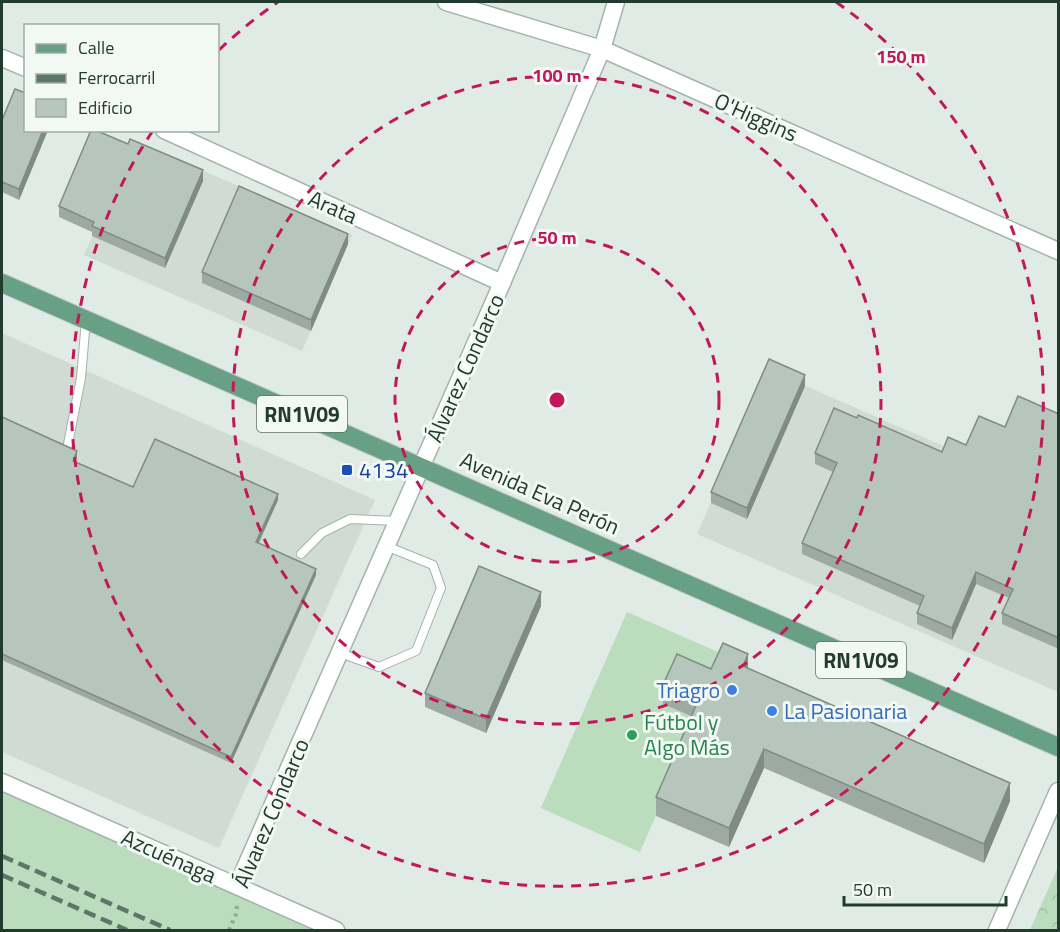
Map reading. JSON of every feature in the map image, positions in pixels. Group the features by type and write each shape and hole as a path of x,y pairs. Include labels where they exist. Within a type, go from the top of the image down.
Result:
{"main road":[{"name":"Avenida Eva Perón","path":"2,283 1059,747"}],"street":[{"name":"O'Higgins","path":"446,2 602,49 1059,251"},
{"name":"Álvarez Condarco","path":"237,886 502,283 602,49 616,2"},
{"path":"2,58 24,67"},
{"name":"Arata","path":"168,132 502,283"},
{"name":"Azcuénaga","path":"2,782 336,930"},
{"path":"997,930 1059,791"}],"lane":[{"path":"68,444 81,378 86,320"},
{"path":"301,554 322,533 350,519 398,521"},
{"path":"339,653 379,667 416,651 441,588 433,565 387,546"}],"path":[{"name":"Álvarez Condarco","path":"230,930 236,914 237,886"}],"shaded area":[{"path":"134,141 352,235 302,351 84,255"},
{"path":"2,333 375,500 219,848 2,752"},
{"path":"769,370 966,456 1005,438 1058,425 1058,692 697,534"}],"green space":[{"name":"Fútbol y Algo Más","path":"627,612 725,655 640,852 541,808"},
{"path":"2,782 336,930 2,930"},
{"path":"1058,867 1058,930 1030,930"}],"building":[{"path":"15,89 24,92 24,132 42,132 19,189 2,182 2,120"},
{"path":"90,132 100,132 128,144 130,139 203,170 165,258 92,226 94,222 59,206"},
{"path":"239,186 348,234 311,320 202,272"},
{"path":"769,359 805,375 747,508 711,492"},
{"path":"1018,396 1059,414 1059,638 1002,613 1013,589 976,572 952,628 917,613 924,596 802,543 837,463 815,453 834,408 857,418 858,415 942,452 948,437 966,445 979,416 1005,427"},
{"path":"2,417 77,451 73,461 133,487 155,439 278,494 256,542 316,569 231,757 2,654"},
{"path":"479,566 541,592 486,719 425,693"},
{"path":"723,643 748,654 743,666 1010,783 984,844 764,749 729,828 656,797 698,701 663,685 677,654 711,669"}],"railway":[{"path":"2,856 170,930"},
{"path":"2,875 127,930"}],"place":[{"name":"4134","path":"347,470"},
{"name":"Triagro","path":"732,690"},
{"name":"La Pasionaria","path":"772,711"},
{"name":"Fútbol y Algo Más","path":"632,735"}]}
